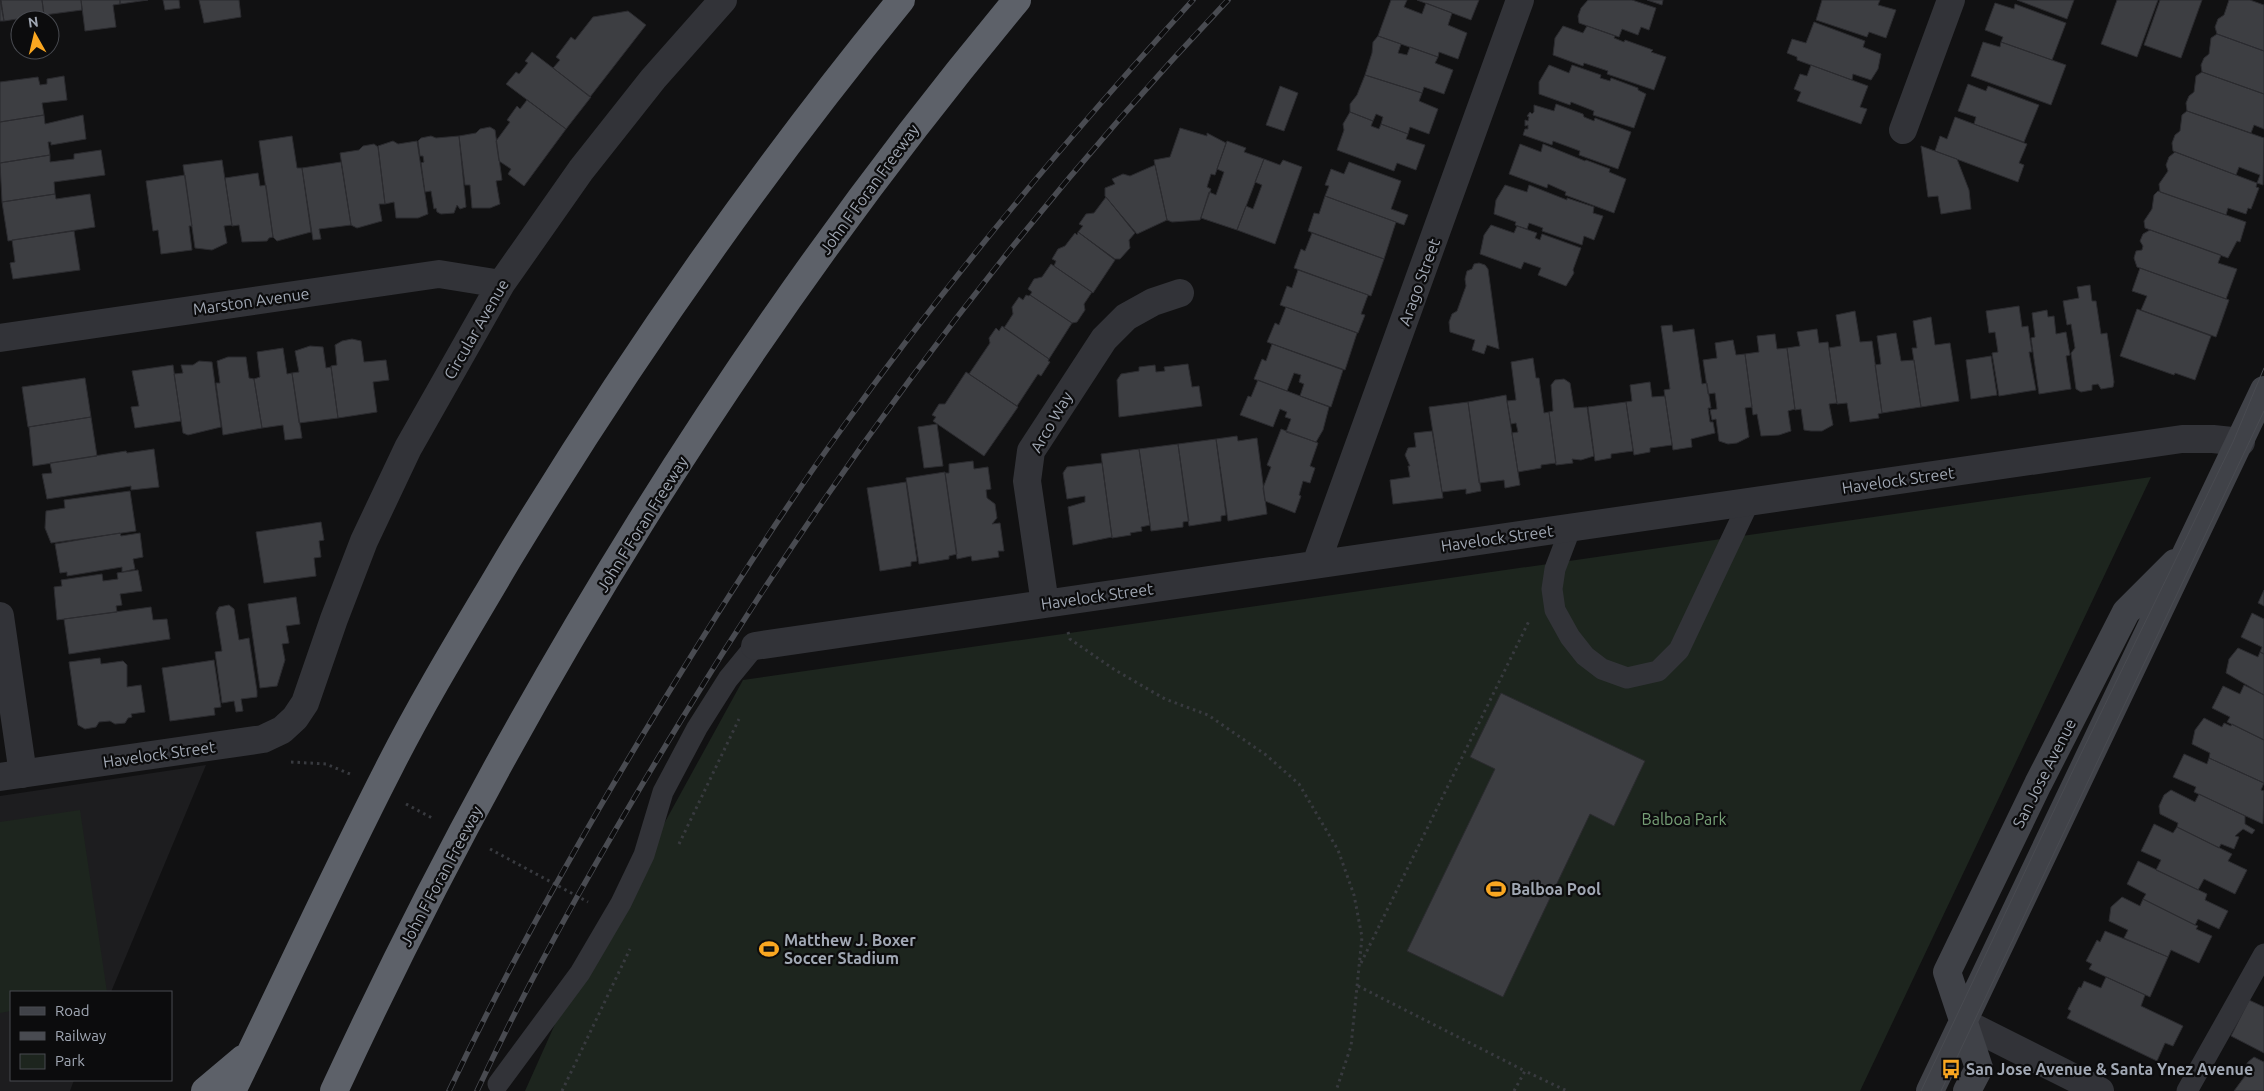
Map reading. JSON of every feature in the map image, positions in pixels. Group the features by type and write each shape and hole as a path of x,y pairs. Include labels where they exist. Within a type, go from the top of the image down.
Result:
{"highway":[{"path":"232,1091 390,766 465,632 540,506 620,381 705,259 838,80 901,0"},
{"name":"John F Foran Freeway","path":"334,1091 408,938 468,822 550,675 632,539 721,399 839,229 921,118 1017,0"},
{"path":"206,1091 251,1052"}],"main road":[{"name":"San Jose Avenue","path":"1930,1091 2192,545 2264,390"},
{"name":"San Jose Avenue","path":"1967,1091 1978,1068 1947,972 2038,784 2126,612 2192,545"}],"street":[{"name":"Circular Avenue","path":"305,704 334,619 364,541 408,448 501,284 581,170 653,79 723,0"},
{"name":"Arago Street","path":"1316,564 1520,0"},
{"path":"1903,130 1951,0"},
{"name":"Marston Avenue","path":"0,338 439,274 501,284"},
{"name":"Arco Way","path":"1053,603 1027,481 1031,451 1104,339 1126,317 1153,302 1180,293"},
{"name":"Havelock Street","path":"754,646 2182,439 2212,439 2241,442"},
{"path":"0,616 11,775"},
{"name":"Havelock Street","path":"11,775 263,739 282,730 295,718 305,704"},
{"path":"1963,1022 2100,1091"}],"lane":[{"path":"1571,527 1555,569 1552,589 1555,610 1570,637 1585,656 1602,669 1628,678 1658,672 1679,650 1749,502"},
{"path":"498,1084 580,973 621,903 644,855 666,786 702,720 728,679 754,646"},
{"path":"2187,1091 2264,954"}],"path":[{"path":"1053,603 1070,639 1114,670 1165,699 1208,715 1266,755 1299,784 1338,850 1354,895 1362,937 1351,1046 1336,1091"},
{"path":"1360,966 1533,613"},
{"path":"705,790 742,714"},
{"path":"289,763 313,762 326,764 354,776"},
{"path":"397,799 440,823"},
{"path":"484,846 596,907"},
{"path":"562,1091 630,948"},
{"path":"1358,986 1567,1091"},
{"path":"1514,1091 1525,1071"}],"shaded area":[{"path":"206,765 111,991 10,991 10,1081 74,1081 70,1091 0,1091 0,796"}],"green space":[{"name":"Balboa Park","path":"2151,477 1860,1091 525,1091 560,1013 743,680"},
{"path":"80,810 107,991 10,991 10,1011 0,1013 0,822"}],"building":[{"path":"0,0 4,21 0,21"},
{"path":"1,0 42,0 43,10 10,10 10,20 4,21"},
{"path":"42,0 81,0 82,10 60,13 60,10 43,10"},
{"path":"81,0 120,0 120,4 113,5 116,27 85,31"},
{"path":"120,0 148,0 120,4"},
{"path":"163,0 179,0 180,8 165,10"},
{"path":"199,0 239,0 241,17 204,23"},
{"path":"1391,0 1407,0 1404,7 1422,14 1426,3 1452,13 1448,25 1467,33 1458,59 1439,52 1438,57 1378,36"},
{"path":"1417,0 1479,0 1471,20"},
{"path":"1588,0 1632,0 1656,8 1649,30 1641,27 1638,35 1622,29 1619,37 1579,23 1578,16 1581,8"},
{"path":"1647,0 1663,0 1662,5"},
{"path":"1822,0 1880,0 1878,5 1896,10 1886,38 1869,32 1867,37 1816,20"},
{"path":"2017,0 2074,0 2067,19"},
{"path":"2117,0 2158,0 2137,57 2101,44"},
{"path":"2160,0 2202,0 2181,58 2144,45"},
{"path":"2229,0 2250,0 2264,5 2264,51 2217,34 2215,27 2218,19 2224,15"},
{"path":"1995,3 2014,9 2015,4 2066,23 2052,60 2001,42 2003,37 1985,30"},
{"path":"628,11 646,25 590,97 553,68 560,60 556,57 571,37 575,40 593,17"},
{"path":"1814,22 1865,41 1863,47 1881,54 1878,69 1871,80 1853,74 1852,80 1797,60 1797,57 1787,53 1792,39 1806,43"},
{"path":"1563,26 1583,33 1587,26 1615,36 1614,38 1624,42 1625,40 1653,50 1651,52 1666,57 1654,90 1607,74 1608,71 1584,63 1583,66 1553,55 1555,38"},
{"path":"2217,34 2264,51 2264,94 2202,72 2201,65 2204,58 2209,54 2211,38"},
{"path":"1378,36 1401,44 1398,53 1407,55 1410,47 1438,57 1435,63 1453,70 1444,94 1424,87 1422,93 1365,75 1372,53 1373,42"},
{"path":"1983,42 2000,47 2001,42 2066,65 2051,105 1971,76"},
{"path":"532,52 591,97 566,129 506,84 516,72 519,74 528,63 525,61"},
{"path":"1549,65 1569,73 1572,65 1601,75 1600,78 1610,81 1611,78 1638,88 1638,90 1646,94 1634,128 1593,115 1594,111 1571,102 1570,105 1539,94 1539,82"},
{"path":"1811,65 1868,86 1860,107 1867,109 1861,124 1797,101 1801,92 1794,89 1800,74 1807,76"},
{"path":"2202,72 2264,94 2264,129 2254,125 2251,133 2187,111 2186,103 2189,96 2194,92 2196,76"},
{"path":"1365,75 1422,93 1419,101 1438,109 1429,134 1410,127 1408,134 1381,124 1383,117 1376,114 1373,121 1350,112 1350,104 1357,95"},
{"path":"64,76 67,100 42,103 44,115 0,122 0,82 38,77 40,85 47,84 47,79"},
{"path":"1968,84 1986,91 1988,86 2039,105 2024,142 1974,124 1976,117 1958,111"},
{"path":"1280,86 1298,93 1284,131 1266,125"},
{"path":"527,100 566,129 524,186 508,174 511,169 499,161 496,141 510,122 507,120 517,106 520,109"},
{"path":"1556,104 1583,114 1584,117 1594,121 1595,118 1631,132 1618,169 1579,155 1580,151 1553,141 1552,145 1523,135 1525,129 1528,129 1528,125 1525,126 1525,120 1528,121 1529,117 1527,116 1530,112 1532,114 1534,112 1534,105 1554,111"},
{"path":"2187,111 2264,138 2263,185 2257,183 2260,175 2239,167 2236,175 2173,151 2172,143 2175,135 2180,131 2182,115"},
{"path":"1350,112 1373,121 1371,126 1379,129 1381,124 1408,134 1406,139 1425,145 1416,170 1397,163 1394,171 1337,150 1344,130 1343,124"},
{"path":"44,115 45,124 83,115 86,139 51,145 51,142 48,142 50,155 0,163 0,122"},
{"path":"1955,117 2027,144 2019,163 2024,165 2018,182 1935,151 1940,136 1947,139"},
{"path":"490,127 495,130 502,180 496,181 500,204 490,208 472,208 470,185 465,185 459,136 476,133 480,129"},
{"path":"1180,128 1207,136 1207,133 1226,143 1215,175 1211,174 1207,187 1211,189 1200,220 1172,222 1167,220 1154,160 1170,157"},
{"path":"292,136 297,168 302,168 311,232 277,241 273,237 259,141"},
{"path":"431,136 436,138 459,136 466,207 460,209 457,205 454,213 441,214 437,212 436,208 434,209 431,191 425,192 421,163 424,162 423,156 420,156 418,141 421,138"},
{"path":"393,141 398,144 417,141 428,214 418,218 396,218 394,202 385,204 378,146"},
{"path":"1227,141 1246,148 1244,152 1264,159 1237,230 1201,218 1209,192 1216,195 1224,172 1217,169"},
{"path":"374,144 378,147 385,204 379,204 382,221 357,228 351,225 340,153 359,150 363,146"},
{"path":"1520,144 1541,152 1543,144 1610,169 1609,172 1626,179 1614,213 1565,195 1566,192 1548,184 1547,188 1509,174"},
{"path":"1921,146 1957,159 1969,190 1971,209 1941,214 1938,196 1928,197"},
{"path":"101,150 105,175 54,182 55,194 2,202 0,163 50,155 50,162 74,159 74,154"},
{"path":"2175,152 2257,183 2256,187 2259,188 2251,209 2248,208 2246,214 2228,208 2226,215 2160,192 2159,184 2168,171 2166,165 2169,157"},
{"path":"1264,159 1280,165 1283,160 1302,167 1275,244 1237,230 1246,206 1253,209 1262,185 1255,182"},
{"path":"222,160 232,225 224,226 227,243 212,250 195,248 183,165"},
{"path":"341,162 351,225 319,229 321,239 313,240 302,168"},
{"path":"1349,162 1401,181 1391,209 1408,215 1404,225 1325,196 1329,186 1325,185 1331,169 1344,174"},
{"path":"1155,165 1167,220 1137,234 1105,196 1105,188 1115,184 1112,179 1123,174 1130,176"},
{"path":"258,173 260,186 266,185 273,237 267,241 242,242 239,225 232,226 225,178"},
{"path":"185,175 192,226 189,226 192,250 161,254 158,230 153,231 146,181"},
{"path":"1505,185 1527,192 1529,185 1567,200 1567,198 1594,207 1593,213 1603,216 1594,240 1584,236 1582,245 1542,231 1543,228 1529,223 1527,229 1515,225 1516,222 1494,214 1496,200"},
{"path":"2158,191 2246,222 2240,242 2237,241 2228,258 2145,228 2144,221 2152,209 2154,195"},
{"path":"55,194 56,199 90,194 95,227 8,241 2,202"},
{"path":"1325,196 1396,222 1384,259 1308,231 1314,213 1319,214"},
{"path":"1106,197 1135,233 1129,240 1130,248 1120,259 1115,259 1078,232 1083,226 1079,224 1086,214 1094,213"},
{"path":"1491,225 1514,233 1517,226 1537,233 1535,238 1540,240 1542,234 1581,248 1573,270 1574,273 1566,286 1538,275 1541,268 1524,262 1521,269 1480,254 1484,235"},
{"path":"2150,230 2221,255 2218,263 2237,269 2226,299 2137,267 2134,258 2136,251 2142,250 2143,246 2140,241 2143,234"},
{"path":"74,231 80,270 13,279 10,263 15,262 12,240"},
{"path":"1078,232 1115,260 1093,293 1054,266 1056,261 1052,259 1058,249 1065,246 1075,233 1077,235"},
{"path":"1312,233 1384,259 1371,296 1294,268 1301,249 1305,251"},
{"path":"1051,264 1092,292 1084,304 1085,310 1077,322 1072,323 1030,295 1032,292 1028,289 1034,279 1042,277"},
{"path":"1474,264 1485,265 1488,269 1499,349 1487,345 1484,354 1472,350 1475,340 1450,332 1449,322 1452,314 1457,311 1466,286 1467,271 1472,269"},
{"path":"2140,268 2229,300 2216,337 2141,310 2147,296 2132,291"},
{"path":"1298,270 1368,295 1361,314 1365,315 1358,333 1280,305 1287,286 1292,288"},
{"path":"2090,285 2092,301 2096,301 2101,334 2107,333 2114,382 2113,387 2101,389 2098,384 2092,385 2092,390 2081,392 2076,389 2071,353 2075,348 2071,324 2067,325 2063,301 2079,298 2077,287"},
{"path":"1026,295 1030,295 1072,323 1049,359 1004,328 1013,314 1012,307 1019,297 1023,300"},
{"path":"2019,306 2022,327 2028,326 2032,352 2029,352 2036,390 1999,396 1992,353 1998,352 1995,332 1989,333 1986,311"},
{"path":"1286,307 1357,333 1345,370 1267,342 1275,323 1279,325"},
{"path":"2137,309 2211,336 2195,380 2175,373 2174,375 2120,356"},
{"path":"2047,310 2048,317 2054,316 2056,334 2066,332 2070,355 2066,356 2071,389 2039,394 2031,338 2035,337 2032,313"},
{"path":"1855,311 1860,342 1872,341 1882,413 1878,414 1879,418 1850,422 1847,403 1837,404 1829,348 1841,346 1836,315"},
{"path":"1931,317 1935,345 1950,343 1959,401 1921,407 1912,348 1917,348 1913,321"},
{"path":"1672,325 1673,332 1694,329 1702,384 1707,383 1711,408 1708,408 1710,422 1713,422 1715,433 1691,439 1692,447 1673,450 1664,390 1670,389 1661,326"},
{"path":"1002,326 1049,359 1048,361 1050,362 1041,376 1038,374 1017,406 969,374 990,343 989,338 996,328 999,331"},
{"path":"1817,329 1819,343 1828,342 1837,403 1829,404 1833,425 1822,431 1811,431 1804,430 1801,409 1795,410 1787,348 1800,346 1797,332"},
{"path":"1896,333 1901,361 1914,360 1921,407 1882,413 1875,365 1881,364 1877,336"},
{"path":"1775,334 1777,349 1787,348 1795,409 1788,411 1791,431 1779,435 1761,436 1757,414 1753,415 1745,354 1759,352 1757,336"},
{"path":"352,339 361,341 364,362 386,360 389,380 373,382 377,412 338,418 331,366 337,365 335,345"},
{"path":"1733,340 1736,355 1745,354 1752,407 1745,408 1749,437 1737,443 1728,444 1719,441 1716,419 1712,420 1710,410 1717,409 1715,393 1708,394 1703,360 1717,358 1715,343"},
{"path":"1272,344 1343,370 1331,407 1300,396 1304,384 1299,382 1301,375 1294,373 1287,391 1254,379 1262,359 1266,361"},
{"path":"310,346 323,347 326,368 331,367 338,418 299,423 292,373 299,372 295,351"},
{"path":"283,348 287,374 292,373 302,438 285,440 283,425 262,428 254,379 260,377 257,352"},
{"path":"1991,356 1997,395 1971,399 1966,360"},
{"path":"228,357 246,357 249,378 254,379 262,428 223,435 216,383 220,383 217,361"},
{"path":"1533,358 1536,378 1539,378 1544,413 1549,412 1556,463 1541,465 1541,468 1518,472 1512,433 1518,432 1516,423 1511,424 1507,401 1516,400 1511,362"},
{"path":"199,361 212,362 221,427 188,435 183,433 174,374 183,373 181,365 193,365"},
{"path":"1188,364 1192,387 1199,386 1202,406 1119,417 1117,380 1121,374 1139,371 1139,367 1155,365 1156,372 1165,371 1164,367"},
{"path":"173,365 181,421 135,428 131,407 139,406 132,371"},
{"path":"966,372 1018,407 984,456 933,421 936,417 932,415 939,404 945,404"},
{"path":"85,378 91,417 28,427 22,387"},
{"path":"1564,379 1570,383 1574,408 1587,407 1594,456 1581,460 1572,459 1573,463 1556,465 1549,412 1553,411 1551,385 1555,380"},
{"path":"1258,380 1329,407 1323,430 1316,442 1286,432 1291,419 1285,417 1287,412 1280,409 1273,427 1240,415 1248,396 1251,397"},
{"path":"1650,382 1652,397 1665,396 1672,445 1650,448 1650,452 1634,455 1626,402 1632,401 1630,385"},
{"path":"1506,395 1520,485 1505,488 1504,480 1479,483 1468,402"},
{"path":"1468,402 1481,491 1466,494 1466,489 1442,492 1429,407"},
{"path":"1626,402 1633,451 1611,454 1611,458 1595,461 1588,407"},
{"path":"91,417 97,456 33,466 29,427"},
{"path":"937,424 943,466 924,468 918,427"},
{"path":"1281,429 1318,443 1310,466 1315,468 1310,483 1303,481 1299,495 1301,496 1295,513 1265,501 1263,488 1271,467 1267,465"},
{"path":"1432,431 1443,498 1393,504 1390,480 1410,477 1408,466 1410,466 1405,455 1408,448 1416,447 1414,433"},
{"path":"1237,436 1238,441 1257,438 1267,514 1228,521 1216,439"},
{"path":"1216,439 1226,515 1221,516 1221,521 1189,526 1178,444"},
{"path":"1178,444 1189,521 1183,522 1183,527 1151,531 1139,449"},
{"path":"154,449 159,487 131,490 131,486 47,499 42,474 52,473 50,463 126,451 127,453"},
{"path":"1139,449 1150,525 1141,527 1142,531 1130,533 1131,535 1112,538 1101,454"},
{"path":"973,461 974,469 988,467 991,489 986,490 987,498 995,504 997,518 992,524 1000,523 1004,551 998,551 999,557 972,561 971,556 957,559 945,473 949,473 949,464"},
{"path":"1102,463 1112,537 1073,545 1068,507 1085,502 1085,496 1067,499 1063,473 1067,467"},
{"path":"945,472 957,554 949,556 949,559 919,564 906,478"},
{"path":"906,482 917,561 911,562 911,566 880,571 867,488"},
{"path":"130,491 136,531 51,543 45,528 46,511 65,508 64,500"},
{"path":"321,522 324,540 319,541 321,557 314,558 316,576 264,583 256,532"},
{"path":"120,533 121,536 140,533 143,557 133,559 135,569 122,572 122,567 67,576 67,572 60,573 55,544"},
{"path":"138,570 142,591 120,594 122,605 116,606 117,612 57,620 54,587 62,586 61,580 102,574 103,581 118,579 117,573"},
{"path":"2264,590 2264,606 2258,603"},
{"path":"296,597 300,624 286,626 289,643 282,644 285,660 277,686 260,688 248,604"},
{"path":"229,605 234,609 239,640 249,638 257,691 257,697 241,699 243,711 236,712 234,701 222,703 215,652 222,651 216,613 219,607"},
{"path":"151,607 153,620 167,619 170,639 69,654 64,619"},
{"path":"2252,613 2264,619 2264,654 2260,652 2262,647 2241,637"},
{"path":"2238,648 2258,657 2260,652 2264,654 2264,695 2226,673 2229,659"},
{"path":"100,658 101,664 123,661 127,665 127,687 141,685 145,712 131,714 132,717 128,718 125,723 99,722 96,727 85,729 78,725 69,662"},
{"path":"214,660 221,707 214,708 215,715 170,721 162,668"},
{"path":"2244,685 2264,695 2264,740 2227,722 2230,717 2212,708 2223,686 2240,694"},
{"name":"Balboa Pool","path":"1501,693 1645,761 1614,826 1590,814 1503,997 1407,951 1495,769 1470,757"},
{"path":"2204,718 2222,727 2224,723 2231,726 2232,724 2264,740 2264,783 2209,758 2210,753 2192,744 2195,730"},
{"path":"2184,754 2207,764 2209,758 2264,783 2261,790 2264,791 2263,824 2194,792 2196,787 2173,777"},
{"path":"2171,790 2195,802 2199,794 2245,816 2245,824 2255,830 2252,834 2243,829 2235,836 2239,837 2234,849 2221,844 2219,848 2177,827 2178,823 2160,814 2159,806 2164,795"},
{"path":"2154,824 2173,833 2177,827 2232,854 2228,861 2247,870 2235,894 2204,879 2198,890 2156,870 2161,860 2141,851"},
{"path":"2138,861 2207,894 2205,900 2228,911 2219,929 2198,919 2195,925 2143,899 2146,894 2127,884"},
{"path":"2122,897 2140,906 2143,899 2198,926 2196,929 2212,936 2199,963 2171,950 2168,957 2124,938 2128,930 2109,921 2111,907"},
{"path":"2105,931 2168,957 2150,997 2089,969 2092,964 2086,961 2097,940 2100,942"},
{"path":"2106,977 2145,995 2141,1006 2183,1026 2173,1046 2165,1043 2157,1061 2067,1018 2071,1011 2068,1009 2084,981 2101,988"},
{"path":"2249,1000 2264,1007 2264,1053 2231,1036"},
{"path":"2254,1057 2264,1062 2264,1091 2234,1091 2245,1076 2244,1069 2248,1062"}],"tram line":[{"path":"1921,1091 2076,764 2233,442 2264,368"},
{"path":"1941,1091 2264,411"}],"railway":[{"path":"449,1091 551,892 606,796 707,630 819,460 925,316 968,262 1056,155 1193,0"},
{"path":"477,1091 524,995 601,854 683,717 805,527 937,344 1006,255 1078,168 1228,0"}],"place":[{"name":"Balboa Pool","path":"1496,889"},
{"name":"Matthew J. Boxer Soccer Stadium","path":"769,949"},
{"name":"San Jose Avenue & Santa Ynez Avenue","path":"1951,1069"}]}
